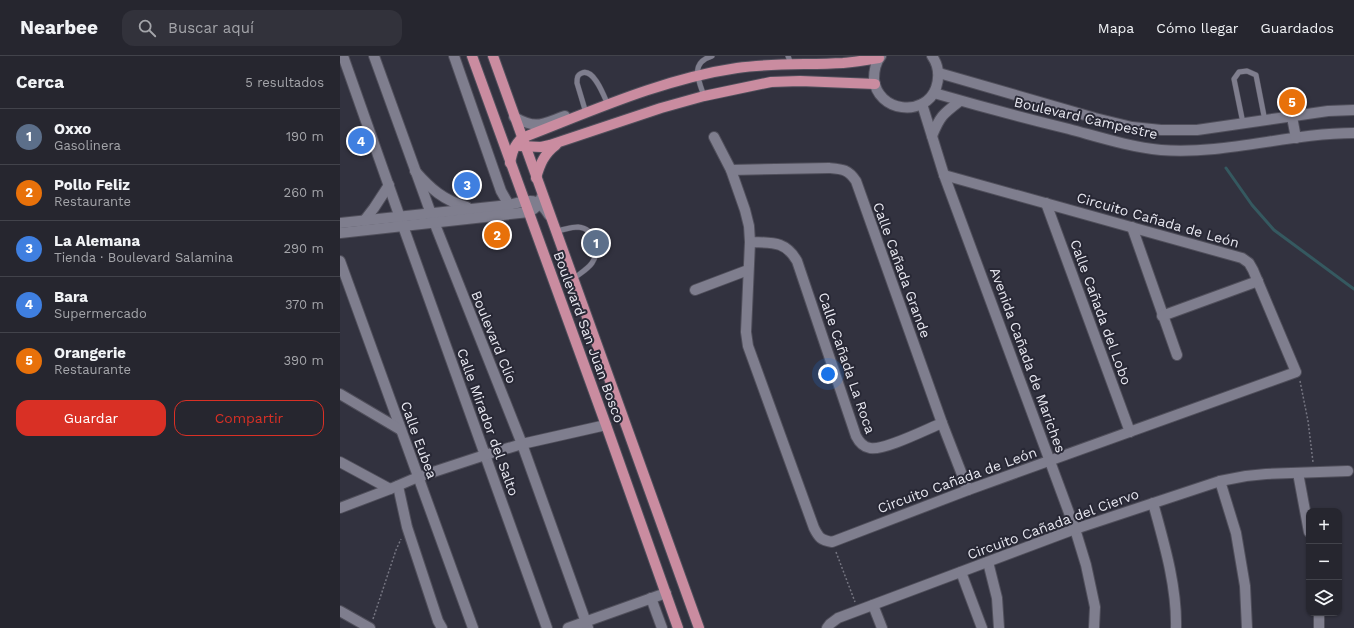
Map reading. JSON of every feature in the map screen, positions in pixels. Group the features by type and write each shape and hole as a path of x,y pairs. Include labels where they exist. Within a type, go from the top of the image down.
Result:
{"main road":[{"name":"Boulevard San Juan Bosco","path":"472,56 678,628"},
{"name":"Boulevard San Juan Bosco","path":"493,56 514,117 521,143 541,191 699,628"},
{"path":"510,163 512,150 521,143 584,114 672,82 736,68 789,60 880,57"},
{"path":"500,134 521,143 541,147 661,108 704,96 771,82 800,81 875,84"},
{"path":"490,105 494,110 504,112 506,110 508,100"},
{"path":"536,178 540,164 544,157 561,141"},
{"path":"530,215 538,211 550,217"}],"street":[{"name":"Calle Mirador del Salto","path":"343,56 547,628"},
{"name":"Boulevard Clío","path":"374,56 432,218 522,444 587,625"},
{"path":"454,56 502,191 509,205"},
{"path":"880,57 874,71 875,84 879,93 894,106 904,108 922,104 934,94 938,83 939,73 936,62 932,56"},
{"name":"Boulevard Campestre","path":"939,73 1087,116 1132,127 1161,130 1197,130 1328,111 1354,110"},
{"name":"Boulevard Campestre","path":"934,94 1126,144 1160,150 1202,150 1243,146 1296,138 1354,133"},
{"path":"932,136 939,119 944,113 960,101"},
{"name":"Avenida Cañada de Mariches","path":"922,104 944,175 1075,529 1086,565 1095,607 1094,628"},
{"path":"514,117 533,126 540,125 570,114 584,114"},
{"path":"1292,117 1296,138"},
{"path":"714,137 731,170 749,226 750,242 746,332 748,346 814,528 819,537 824,541 832,542"},
{"name":"Calle Cañada Grande","path":"731,170 829,168 841,169 851,173 856,181 942,423 968,490"},
{"path":"416,171 436,193 455,204 472,209"},
{"name":"Circuito Cañada de León","path":"832,542 968,490 1296,372 1258,281 1249,263 1242,258 944,175"},
{"path":"364,221 389,185"},
{"path":"340,223 530,215 539,203 541,191"},
{"path":"432,218 472,209 509,205 524,201 539,203 545,208 550,217"},
{"name":"Calle Cañada del Lobo","path":"1046,203 1130,432"},
{"path":"340,233 401,221"},
{"path":"1132,227 1162,316 1177,355"},
{"name":"Calle Cañada La Roca","path":"750,242 773,243 784,246 792,252 797,261 856,436 861,444 870,448 882,448 942,423"},
{"name":"Calle Eubea","path":"340,261 473,628"},
{"path":"695,290 748,270"},
{"path":"1162,316 1258,281"},
{"path":"340,394 401,430"},
{"path":"340,508 394,488 418,477 485,455 522,444 606,425"},
{"path":"340,462 394,488 438,622 442,628"},
{"name":"Circuito Cañada del Ciervo","path":"827,628 838,618 1075,529 1220,481 1253,475 1348,471"},
{"path":"1298,473 1306,516"},
{"path":"1220,481 1236,533 1245,586 1247,628"},
{"path":"1153,503 1171,572 1176,628"},
{"path":"988,562 996,598 999,628"},
{"path":"961,572 982,628"},
{"path":"568,628 587,625 666,593"},
{"path":"651,598 662,628"},
{"path":"873,605 882,628"},
{"path":"340,612 370,628"},
{"path":"1319,616 1319,628"}],"lane":[{"path":"704,96 697,76 698,67 704,59 712,56"},
{"path":"1243,123 1234,79 1239,72 1247,71 1256,75 1265,120"},
{"path":"584,114 577,83 579,74 585,72 590,73 608,105"},
{"path":"555,231 578,227 589,231 596,242 596,253 592,264 572,280"}],"path":[{"path":"1296,372 1302,391 1308,421 1314,472"},
{"path":"370,628 396,550 407,527"},
{"path":"832,542 859,610"}],"waterway":[{"path":"1226,168 1252,205 1274,230 1354,289"}],"place":[{"name":"Orangerie","path":"1292,102"},
{"name":"Bara","path":"361,141"},
{"name":"La Alemana","path":"467,185"},
{"name":"Pollo Feliz","path":"497,235"},
{"name":"Oxxo","path":"596,243"}]}
